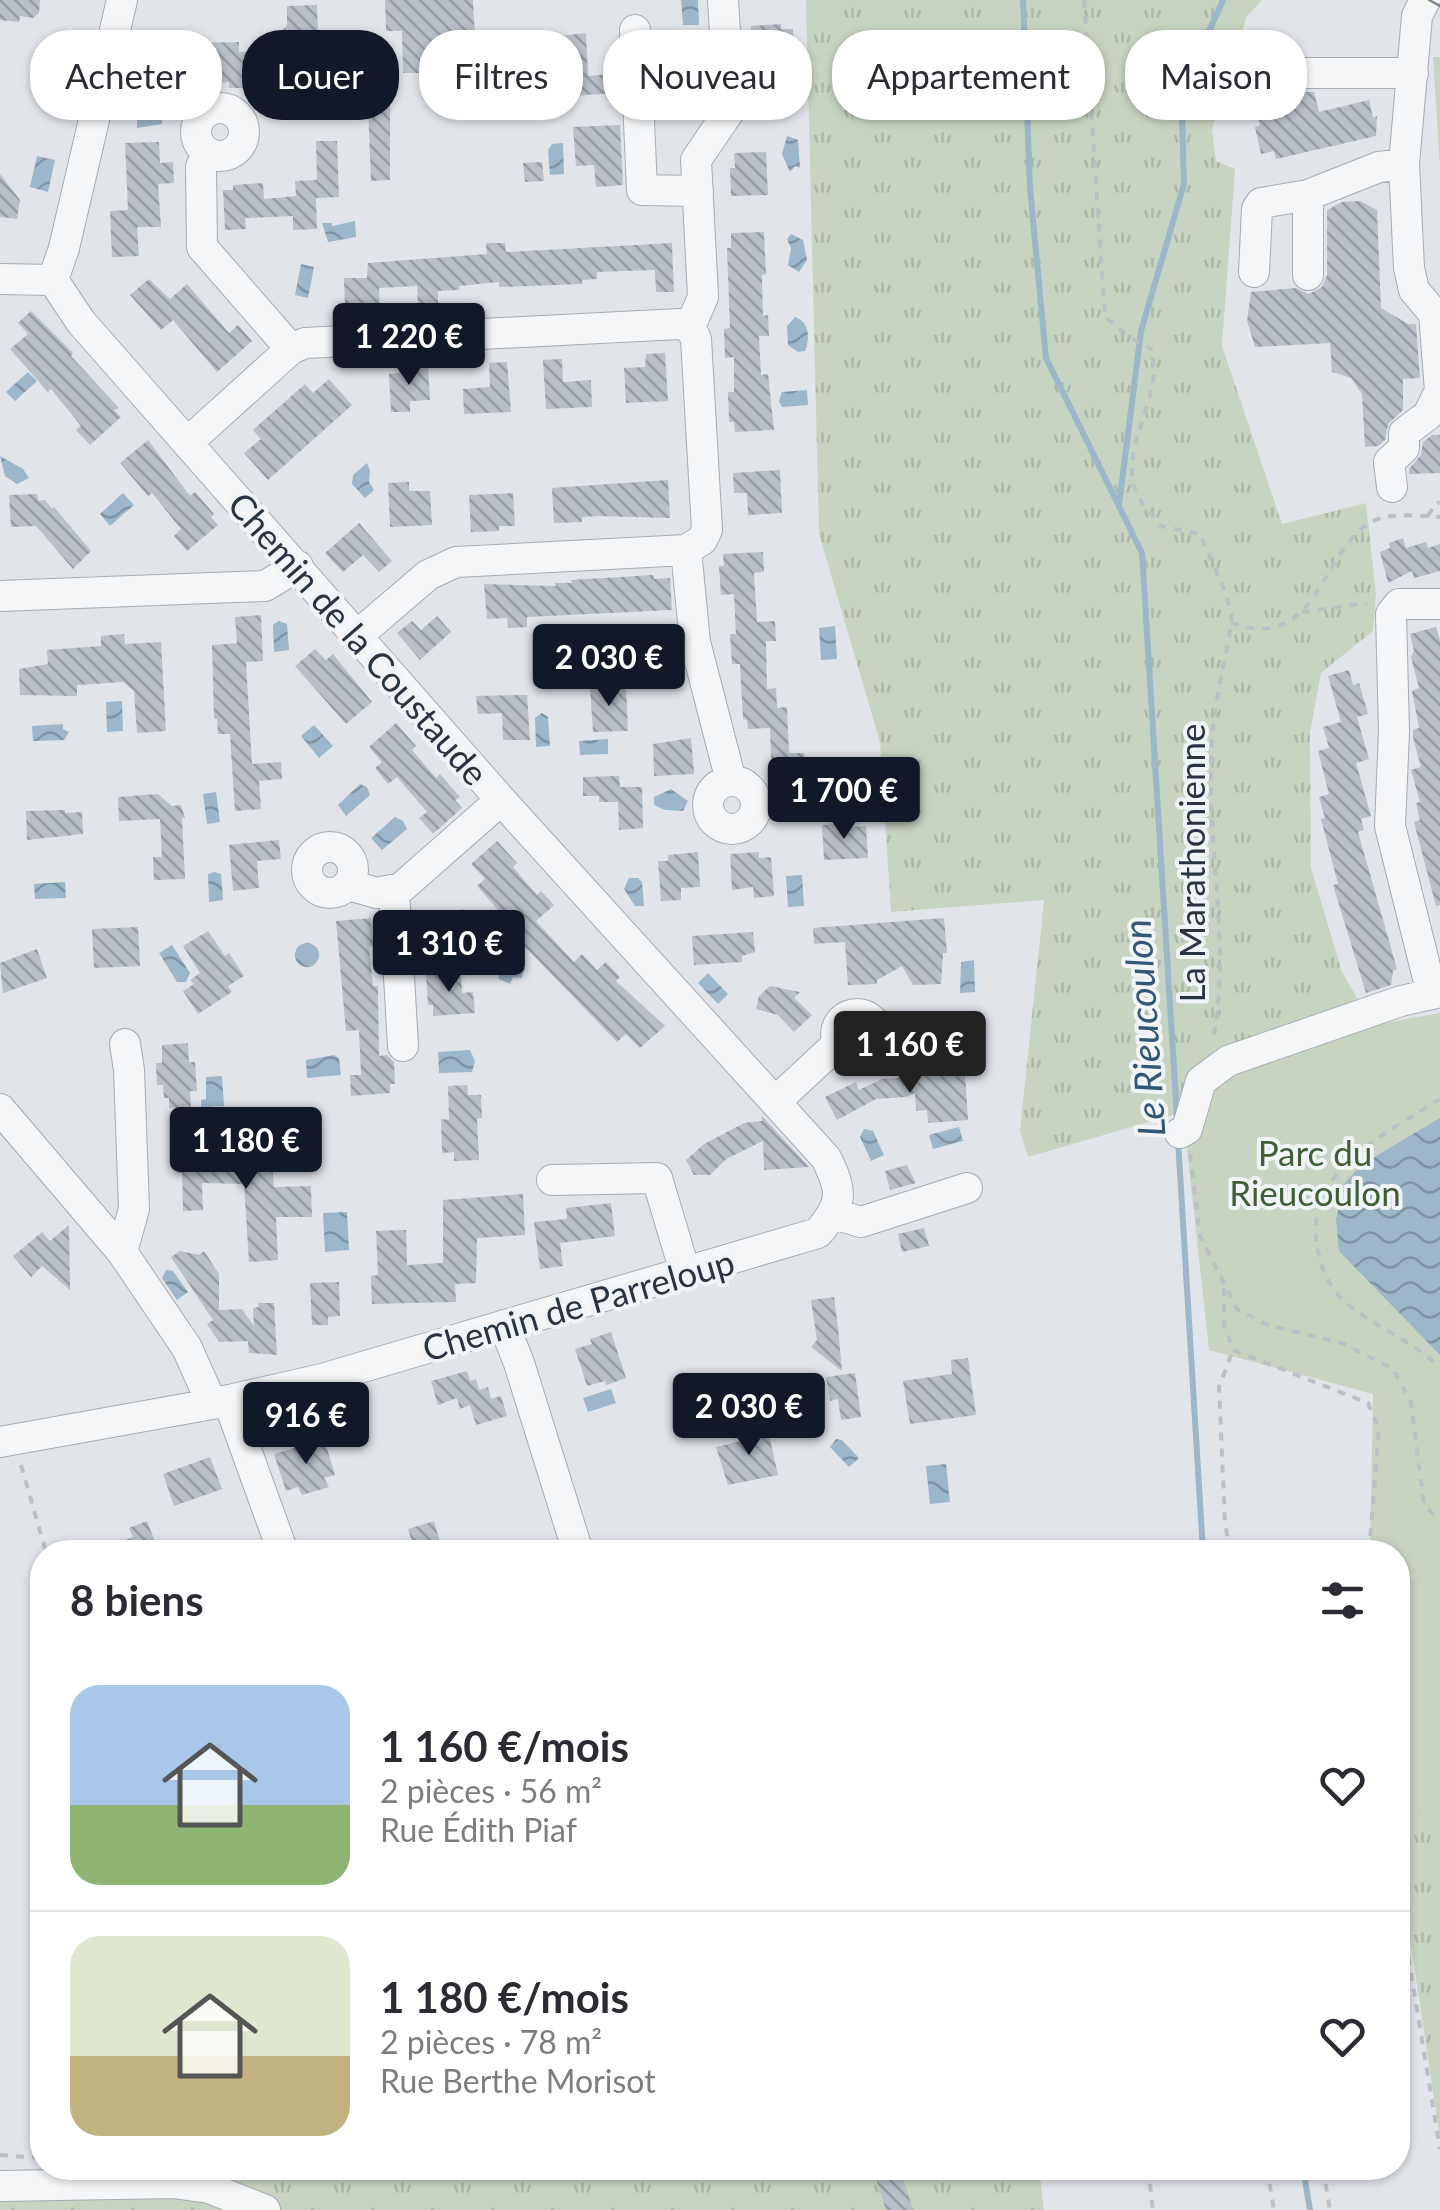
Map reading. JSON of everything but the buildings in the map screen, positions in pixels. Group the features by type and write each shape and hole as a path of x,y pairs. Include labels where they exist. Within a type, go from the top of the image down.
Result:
{"street":[{"path":"0,279 52,280 64,248 122,0"},
{"path":"690,327 703,297 696,160 730,110 723,0"},
{"path":"1392,486 1389,462 1404,448 1404,433 1428,415 1440,391 1434,314 1414,290 1409,268 1404,164 1410,130 1417,16 1425,0"},
{"path":"1307,73 1414,74"},
{"path":"638,120 642,190 698,191"},
{"path":"207,152 201,166 202,246 291,349"},
{"path":"1254,272 1257,209 1261,203 1308,195 1379,167 1404,164"},
{"path":"1308,195 1308,275"},
{"name":"Chemin de la Coustaude","path":"52,280 81,322 501,800 826,1158 839,1184 834,1214"},
{"path":"187,443 291,349 305,343 679,324 690,327 696,338 706,530 702,540 686,550 456,562 428,574 359,634"},
{"path":"686,550 699,661 731,781"},
{"path":"0,596 265,586 298,566"},
{"path":"1183,1131 1201,1080 1228,1061 1436,993 1390,826 1394,732 1391,614 1399,604 1440,604"},
{"path":"349,885 377,893 401,888 501,800"},
{"path":"394,890 403,1046"},
{"path":"122,1252 134,1209 125,1044"},
{"path":"776,1101 832,1049 839,1047"},
{"path":"0,1110 122,1252 186,1348 220,1402 278,1540"},
{"path":"552,1180 657,1178 685,1272"},
{"path":"834,1214 861,1222 967,1188"},
{"name":"Chemin de Parreloup","path":"10,1452 322,1379 818,1232 834,1214"},
{"path":"504,1326 519,1362 574,1540"},
{"path":"0,2186 173,2184 210,2188 265,2210"}],"path":[{"name":"La Marathonienne","path":"1084,0 1105,317 1150,348 1156,367 1131,466 1135,492 1161,526 1200,534 1232,616 1214,714 1209,768 1222,946 1219,1012 1201,1080"},
{"path":"1428,516 1440,502"},
{"path":"1231,623 1260,630 1298,613 1311,601 1356,532 1380,518 1440,517"},
{"path":"1298,613 1386,598 1399,604"},
{"path":"1440,1099 1365,1147 1329,1180 1316,1212 1315,1243 1323,1274 1349,1306 1400,1336 1440,1368"},
{"path":"1183,1131 1200,1236 1238,1309 1268,1324 1342,1343 1393,1369 1411,1402 1424,1505 1440,1521"},
{"path":"1224,1283 1224,1324 1233,1350 1220,1387 1228,1540"},
{"path":"1233,1350 1368,1403 1380,1429 1370,1540"},
{"path":"10,1452 42,1540"},
{"path":"1410,1967 1440,2149"},
{"path":"0,2155 30,2157"},
{"path":"1149,2180 1153,2210"},
{"path":"1269,2180 1274,2210"},
{"path":"1325,2180 1330,2210"}],"green space":[{"path":"806,0 1262,0 1247,16 1243,30 1125,30 1125,120 1215,120 1212,130 1216,161 1235,169 1222,346 1282,524 1366,503 1376,594 1373,631 1321,673 1310,733 1311,868 1342,972 1360,1003 1253,1035 1252,1043 1183,1112 1028,1157 1020,1131 1044,900 891,912 880,742 819,534 809,120 812,120 812,30 807,30"},
{"path":"1433,57 1440,57 1440,167"},
{"name":"Parc du Rieucoulon","path":"1440,1013 1440,1799 1410,1811 1410,1540 1370,1540 1373,1394 1209,1350 1183,1112 1216,1072 1374,1025"},
{"path":"1440,1799 1440,2138 1410,1938 1410,1811"},
{"path":"111,2180 1040,2180 1044,2210 276,2210"},
{"path":"168,2189 252,2210 0,2210 0,2192"}],"water":[{"path":"681,0 698,0 699,25 683,25"},
{"path":"137,120 162,120 162,124 137,128"},
{"path":"787,136 798,140 800,168 795,166 790,172 782,154"},
{"path":"563,143 564,174 550,175 548,150 552,144"},
{"path":"37,156 55,160 48,192 30,187"},
{"path":"355,221 356,237 328,242 322,223 332,226"},
{"path":"791,234 803,240 807,260 799,272 788,265 791,248 787,239"},
{"path":"301,264 314,267 308,298 295,295"},
{"path":"795,317 808,331 805,351 798,352 788,345 787,326"},
{"path":"28,372 37,381 15,401 6,392"},
{"path":"807,390 808,405 782,407 782,392"},
{"path":"0,456 23,469 29,478 17,484 5,476"},
{"path":"367,463 374,490 365,498 352,484 353,475"},
{"path":"123,493 134,505 110,526 100,514"},
{"path":"279,621 287,624 289,650 274,652 273,625"},
{"path":"835,626 837,659 821,660 819,628"},
{"path":"122,701 123,731 107,732 106,702"},
{"path":"542,713 548,717 550,746 536,747 535,718"},
{"path":"63,724 69,732 64,740 33,741 32,726"},
{"path":"314,725 333,746 319,758 301,736"},
{"path":"608,739 608,754 580,755 579,741"},
{"path":"360,784 367,787 370,795 346,816 338,805"},
{"path":"671,789 688,801 683,811 654,805 654,797"},
{"path":"216,792 220,822 207,824 203,794"},
{"path":"395,817 407,829 382,850 371,838"},
{"path":"208,874 221,874 223,900 209,902"},
{"path":"802,875 804,906 788,907 786,876"},
{"path":"629,878 642,882 644,906 635,906 624,889"},
{"path":"65,882 66,898 35,899 34,884"},
{"path":"462,909 471,912 468,927 459,934 445,935 442,940 433,937 433,923 439,919 455,920"},
{"path":"307,943 319,955 307,967 295,955"},
{"path":"172,945 190,973 186,982 177,982 159,953"},
{"path":"974,960 975,992 960,993 961,962"},
{"path":"512,961 525,969 521,978 513,977 510,984 499,979 499,975 502,967"},
{"path":"708,973 728,994 718,1004 698,983"},
{"path":"470,1050 475,1061 472,1072 439,1073 438,1052"},
{"path":"334,1055 339,1058 341,1075 307,1078 306,1060"},
{"path":"222,1076 224,1106 201,1107 201,1100 206,1099 206,1077"},
{"path":"1440,1118 1440,1355 1339,1251 1336,1219 1344,1184 1361,1165"},
{"path":"959,1127 963,1141 933,1149 929,1135"},
{"path":"864,1129 873,1131 884,1155 871,1161 860,1137"},
{"path":"347,1212 349,1250 325,1252 323,1213"},
{"path":"166,1270 173,1271 188,1292 177,1300 162,1278"},
{"path":"611,1389 616,1403 588,1412 583,1398"},
{"path":"836,1439 842,1440 859,1458 849,1467 830,1447"},
{"path":"946,1464 950,1502 930,1504 926,1466"}],"waterway":[{"name":"Le Rieucoulon","path":"1023,0 1030,188 1046,358 1142,553 1177,1117"},
{"path":"1119,505 1141,331 1184,184 1182,117 1204,42 1223,0"},
{"name":"Le Rieucoulon","path":"1178,1140 1202,1540"},
{"name":"Le Rieucoulon","path":"1305,2180 1310,2210"}],"tram line":[{"path":"1429,0 1440,6"}]}
